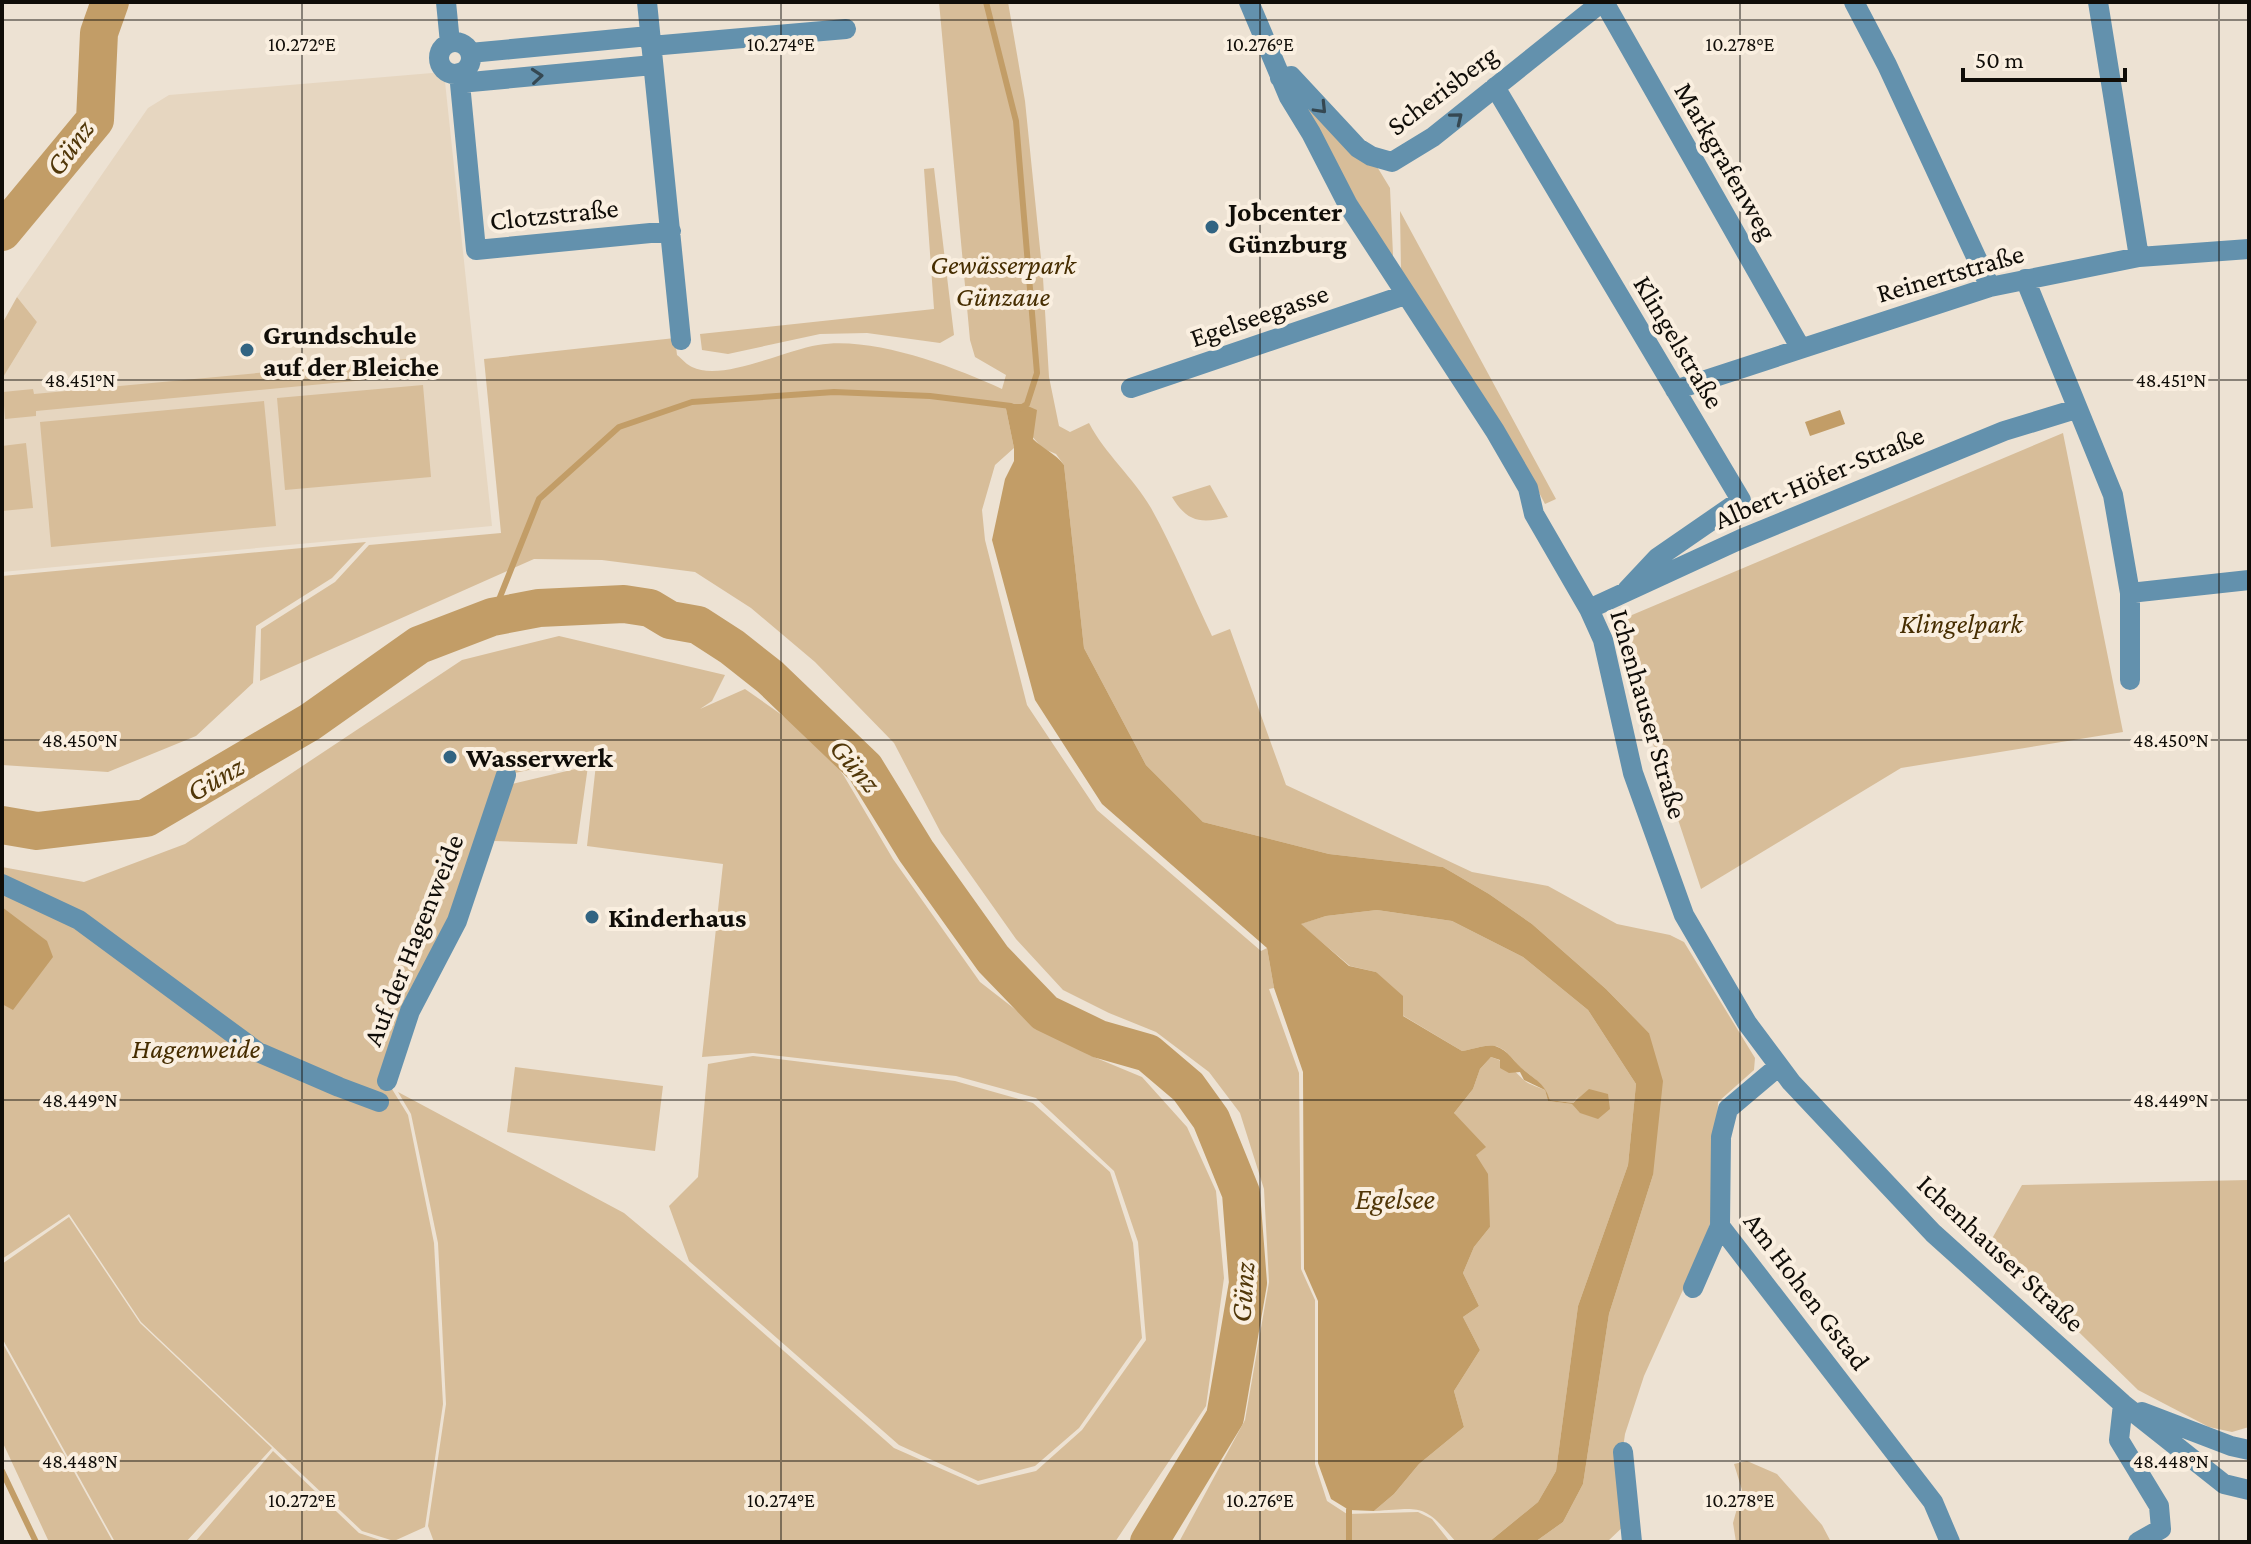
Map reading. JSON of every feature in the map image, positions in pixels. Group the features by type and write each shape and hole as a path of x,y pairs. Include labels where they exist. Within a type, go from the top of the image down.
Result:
{"street":[{"path":"446,2 450,43"},
{"path":"647,2 681,340"},
{"name":"Ichenhauser Straße","path":"1249,2 1280,78 1348,205 1495,431 1528,488 1534,514 1589,609 1603,640 1633,773 1684,915 1747,1023 1791,1082 1933,1233 2123,1404 2224,1484 2249,1490"},
{"name":"Scherisberg","path":"1280,78 1291,76 1358,148 1371,156 1392,162 1433,137 1603,2"},
{"name":"Markgrafenweg","path":"1603,2 1800,347"},
{"path":"1854,2 1887,65 1990,287"},
{"path":"2098,2 2139,257"},
{"path":"651,49 470,53 460,43 450,43 440,54 446,71 459,78 651,49 846,29"},
{"path":"459,78 468,67 470,53"},
{"name":"Clotzstraße","path":"459,78 476,250 671,231"},
{"name":"Klingelstraße","path":"1495,87 1741,500 1657,558 1627,590"},
{"name":"Reinertstraße","path":"1675,390 1990,287 2139,257 2249,249"},
{"path":"2025,279 2113,495 2130,593 2130,680"},
{"name":"Egelseegasse","path":"1131,388 1405,295"},
{"name":"Albert-Höfer-Straße","path":"1589,609 1741,539 2004,431 2076,409"},
{"path":"2130,593 2249,580"},
{"name":"Auf der Hagenweide","path":"387,1081 410,1011 457,921 506,775"},
{"path":"2,884 79,920 258,1052 379,1102"},
{"name":"Am Hohen Gstad","path":"1779,1066 1728,1109 1721,1137 1720,1226 1933,1502 1950,1542"},
{"path":"1693,1288 1720,1226"},
{"path":"2123,1404 2119,1440 2159,1506 2161,1529 2138,1542"},
{"name":"Ichenhauser Straße","path":"2123,1404 2231,1446 2249,1450"},
{"path":"1623,1452 1632,1542"}],"shaded area":[{"name":"Grundschule auf der Bleiche","path":"444,72 492,526 2,572 2,379 37,322 17,297 148,108 169,95"}],"green space":[{"name":"Gewässerpark Günzaue","path":"939,2 1008,2 1025,101 1043,278 1049,377 1059,426 1070,432 1089,423 1151,508 1212,636 1230,629 1286,785 1472,872 1548,886 1617,924 1670,935 1684,942 1755,1058 1754,1070 1718,1102 1714,1212 1701,1250 1644,1376 1625,1434 1621,1463 1628,1522 1607,1542 1535,1542 1563,1522 1583,1484 1609,1314 1653,1175 1649,1033 1606,989 1532,924 1443,867 1329,854 1203,822 1146,765 1084,648 1064,465 1056,454 1042,448 1005,404 1014,448 995,465 982,510 985,540 1027,705 1097,810 1261,951 1267,948 1274,988 1269,989 1299,1073 1301,1269 1315,1300 1315,1464 1327,1501 1347,1514 1418,1512 1432,1519 1450,1542 1179,1542 1245,1420 1269,1282 1264,1189 1240,1113 1209,1072 1156,1032 1063,990 1016,939 941,833 894,743 815,662 751,608 695,572 602,560 534,559 260,681 261,629 335,582 369,545 501,533 484,359 675,338 677,355 688,365 705,371 720,371 804,348 839,343 912,355 1002,389 1006,375 975,357 970,340"},
{"path":"1309,103 1376,165 1390,188 1393,255 1390,258 1302,106"},
{"path":"934,168 954,335 940,343 867,333 820,334 728,354 702,350 700,334 934,309 924,169"},
{"path":"1400,211 1556,499 1545,504 1521,458 1401,271"},
{"path":"17,297 37,322 2,379 2,324"},
{"path":"417,358 419,375 36,411 36,416 5,419 3,392 33,389 34,394"},
{"path":"423,385 431,477 285,490 277,398"},
{"path":"264,401 276,526 51,547 40,422"},
{"name":"Klingelpark","path":"2063,433 2123,732 1901,768 1701,889 1613,623"},
{"path":"26,443 33,508 2,511 2,446"},
{"path":"1210,485 1228,517 1196,519 1183,512 1172,497"},
{"path":"366,542 332,578 256,626 253,683 196,736 108,772 2,765 2,576"},
{"name":"Hagenweide","path":"559,636 725,675 712,701 700,709 745,689 819,741 844,776 893,859 980,982 1034,1024 1089,1055 1142,1077 1187,1127 1216,1191 1224,1278 1206,1406 1115,1542 434,1542 428,1526 446,1404 438,1243 411,1114 398,1092 624,1213 894,1448 978,1485 1036,1471 1082,1430 1146,1340 1138,1242 1114,1171 1036,1098 956,1076 753,1053 702,1057 723,864 587,846 597,755 506,775 387,1081 408,1115 434,1243 443,1404 425,1527 394,1541 362,1531 141,1322 69,1214 2,1259 2,867 84,882 185,844 462,660"},
{"path":"588,766 577,844 494,841 512,784"},
{"path":"1377,910 1452,921 1523,957 1588,1010 1636,1084 1628,1165 1578,1306 1556,1471 1538,1502 1489,1542 1456,1542 1436,1520 1421,1511 1374,1511 1394,1494 1419,1464 1464,1427 1454,1391 1480,1350 1463,1317 1479,1306 1463,1273 1474,1247 1490,1227 1476,1155 1454,1113 1473,1089 1480,1069 1491,1057 1507,1064 1527,1082 1545,1090 1548,1101 1573,1104 1579,1095 1573,1103 1550,1100 1546,1090 1540,1083 1500,1048 1487,1046 1462,1051 1402,1015 1376,972 1350,966 1300,924 1326,916"},
{"path":"753,1056 955,1081 1033,1103 1110,1172 1133,1243 1142,1338 1079,1428 1035,1466 978,1481 899,1445 689,1261 669,1206 698,1177 708,1064"},
{"path":"515,1067 663,1086 655,1151 507,1132"},
{"path":"2249,1180 2249,1427 2232,1432 2209,1427 2138,1390 1989,1244 2022,1185"},
{"path":"69,1217 140,1323 272,1448 186,1542 115,1542 2,1338 2,1264"},
{"path":"2,1342 113,1542 49,1542 2,1441"},
{"path":"273,1451 359,1533 386,1542 195,1542"},
{"path":"1747,1461 1777,1474 1822,1525 1831,1542 1736,1542 1733,1523 1742,1490 1734,1464"}],"water":[{"name":"Egelsee","path":"1005,404 1023,404 1037,410 1033,439 1064,465 1084,648 1146,765 1203,822 1329,854 1443,867 1532,924 1606,989 1649,1033 1663,1081 1653,1175 1609,1314 1583,1484 1563,1522 1535,1542 1489,1542 1538,1502 1556,1471 1578,1306 1628,1165 1636,1084 1588,1010 1523,957 1452,921 1377,910 1326,916 1301,924 1349,966 1376,972 1403,996 1403,1016 1462,1051 1487,1046 1500,1048 1540,1083 1546,1090 1550,1100 1573,1103 1589,1089 1608,1094 1610,1109 1598,1119 1580,1113 1572,1104 1548,1101 1545,1090 1524,1080 1520,1072 1509,1073 1500,1068 1500,1060 1491,1057 1480,1069 1473,1089 1454,1113 1486,1147 1476,1155 1488,1174 1490,1227 1474,1247 1463,1273 1479,1306 1463,1317 1480,1350 1454,1391 1464,1427 1419,1464 1394,1494 1374,1511 1349,1510 1331,1499 1318,1463 1318,1301 1304,1269 1303,1072 1274,988 1267,948 1102,804 1035,700 992,540 1005,479 1014,461"},
{"path":"1840,410 1845,424 1810,436 1805,422"},
{"path":"2,907 47,941 53,957 13,1010 2,1004"}],"waterway":[{"name":"Günz","path":"2,232 95,120 99,33 110,2"},
{"path":"986,2 1016,121 1037,373 1027,404 1019,409"},
{"path":"492,617 539,499 619,427 692,402 834,392 930,396 1011,406"},
{"name":"Günz","path":"2,825 37,831 146,818 310,722 419,645 492,617 539,608 624,604 650,608 670,620 698,625 770,677 865,768 916,851 993,959 1045,1013 1099,1039 1148,1053 1188,1087 1211,1119 1241,1193 1248,1283 1225,1417 1149,1542"},
{"path":"2,1471 36,1542"},
{"path":"1349,1510 1349,1542"}],"place":[{"name":"Jobcenter Günzburg","path":"1212,227"},
{"name":"Grundschule auf der Bleiche","path":"247,350"},
{"name":"Wasserwerk","path":"450,757"},
{"name":"Kinderhaus","path":"592,917"}]}
